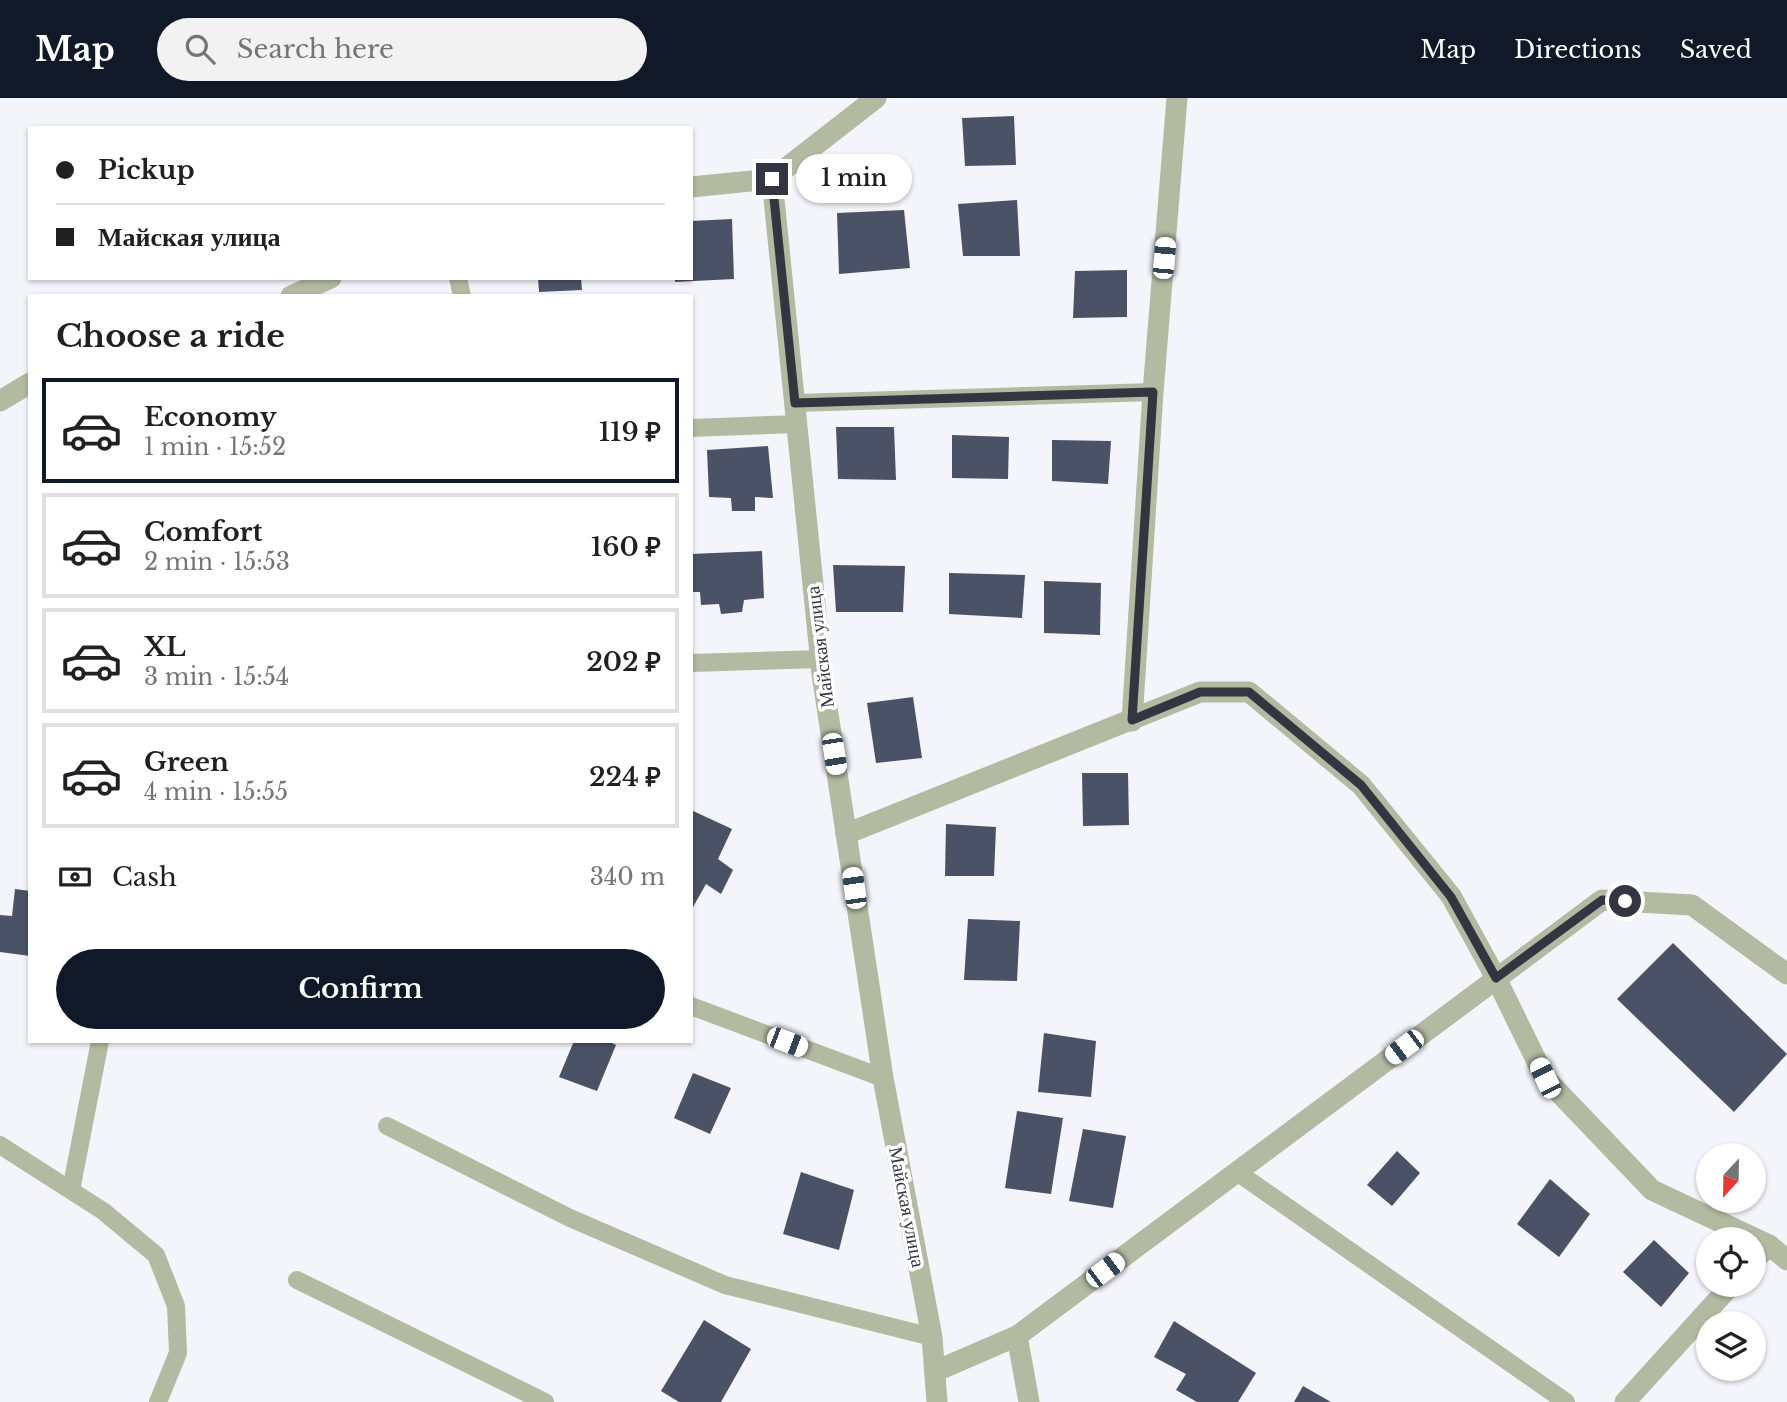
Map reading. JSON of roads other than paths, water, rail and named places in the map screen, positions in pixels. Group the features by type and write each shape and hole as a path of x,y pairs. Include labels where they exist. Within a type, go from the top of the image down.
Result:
{"street":[{"path":"693,187 772,179 876,98"},
{"path":"1132,720 1153,392 1177,98"},
{"name":"Майская улица","path":"772,179 821,659 883,1078 932,1337 937,1402"},
{"path":"295,294 327,280"},
{"path":"0,401 28,384"},
{"path":"846,834 1200,692 1249,692 1361,785 1451,897 1496,978 1545,1078 1652,1190 1769,1245 1787,1260"},
{"path":"936,1371 1017,1336 1602,900 1692,905 1787,974"},
{"path":"1766,1248 1769,1245"},
{"path":"1625,1402 1720,1297"},
{"path":"1017,1336 1029,1402"}],"lane":[{"path":"795,403 1153,392"},
{"path":"693,428 797,424"},
{"path":"693,663 821,659"},
{"path":"693,1007 883,1078"},
{"path":"71,1190 100,1043"},
{"path":"387,1126 570,1218 725,1285 932,1337"},
{"path":"0,1145 103,1211 156,1255 176,1306 178,1353 158,1402"},
{"path":"1237,1172 1566,1402"},
{"path":"297,1280 545,1402"}]}
